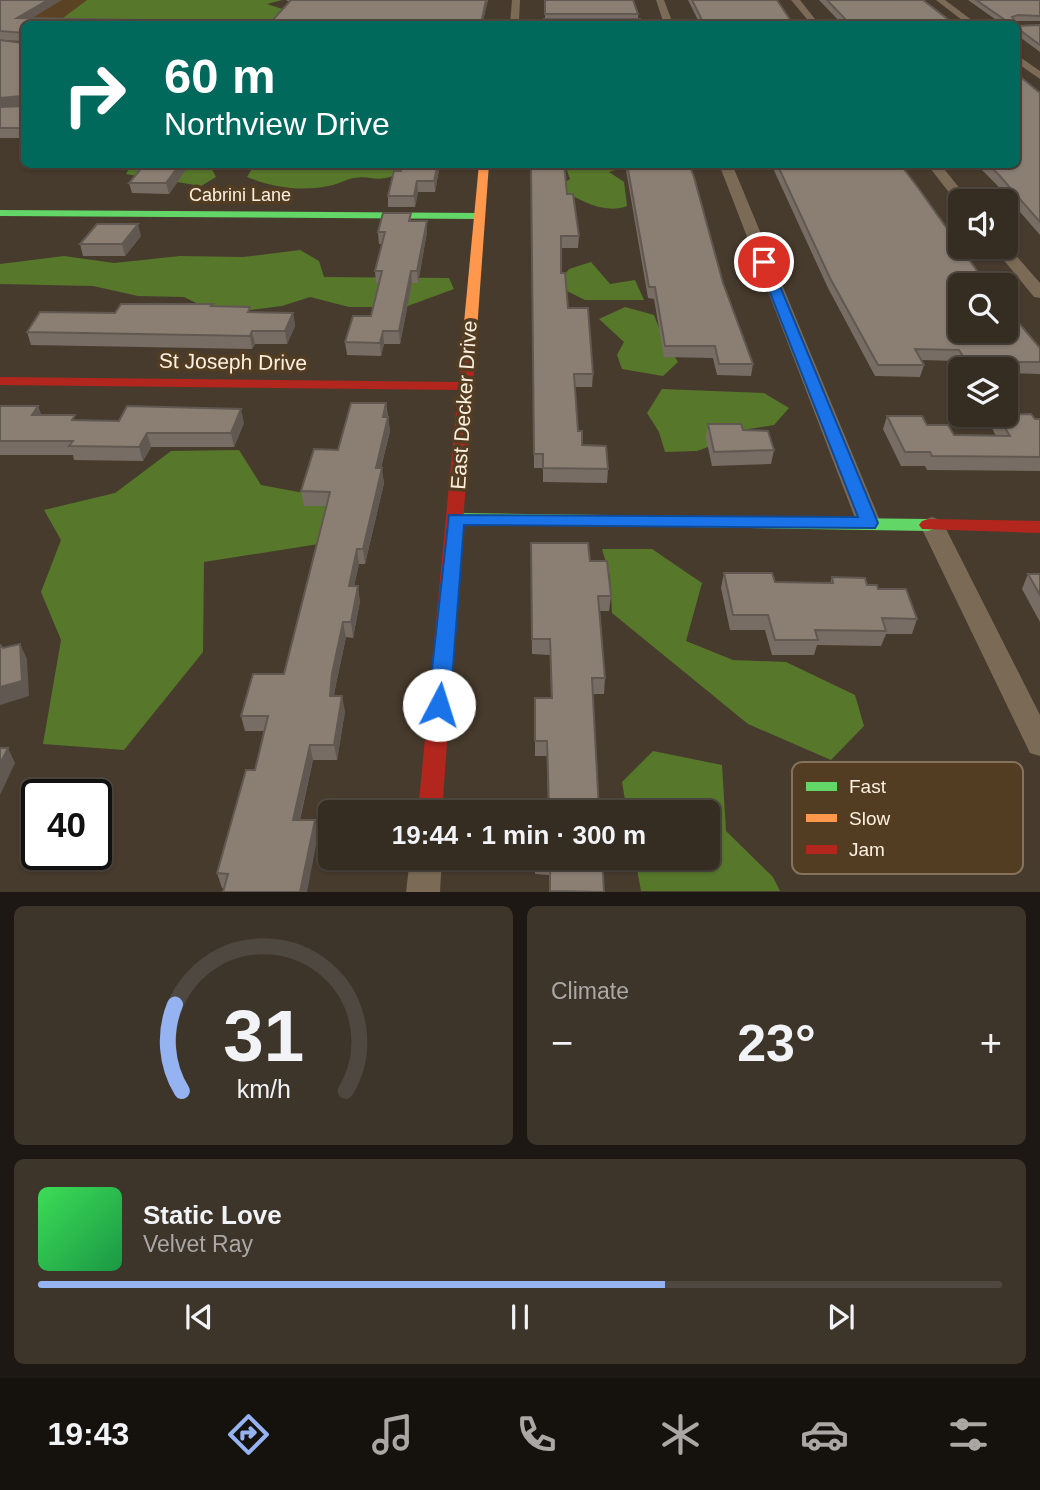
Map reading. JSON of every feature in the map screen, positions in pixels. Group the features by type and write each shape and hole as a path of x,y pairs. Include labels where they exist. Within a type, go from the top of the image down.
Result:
{"street":[{"path":"513,21 516,0"},
{"path":"660,0 667,21"},
{"path":"795,0 813,21"},
{"path":"940,0 968,21"},
{"path":"1020,60 1040,76"},
{"name":"East Decker Drive","path":"431,800 484,168"},
{"path":"727,168 869,523"},
{"path":"936,168 953,189"},
{"name":"Cabrini Lane","path":"0,213 479,216"},
{"path":"1011,259 1040,293"},
{"name":"St Joseph Drive","path":"0,381 466,386"},
{"path":"455,519 1040,527"},
{"path":"932,525 1040,744"},
{"path":"423,891 425,870"}],"shaded area":[{"path":"0,0 109,0 82,19 0,19"}],"green space":[{"path":"87,0 282,0 267,4 311,18 311,21 59,21"},
{"path":"129,168 211,168 216,177 201,186 177,182 177,175 148,178 126,174"},
{"path":"396,168 396,175 378,179 354,178 333,185 300,188 268,184 247,177 252,169"},
{"path":"566,168 621,168 609,172 624,182 627,206 609,209 600,207 557,188 570,179"},
{"path":"300,250 319,261 324,277 449,278 454,289 405,307 349,307 310,297 282,306 219,314 184,297 138,296 93,286 0,284 0,264 64,256 114,263 180,256 243,257"},
{"path":"591,262 610,284 635,280 644,300 585,300 557,286 569,269"},
{"path":"625,307 654,315 662,336 678,362 663,376 622,369 617,355 624,342 599,319"},
{"path":"662,389 764,393 789,408 774,425 737,431 722,442 697,451 665,452 659,432 647,413"},
{"path":"239,450 261,485 363,504 344,540 204,562 203,652 124,750 43,744 61,640 41,592 61,540 44,510 115,493 171,451"},
{"path":"602,549 652,549 702,583 686,641 733,660 786,662 855,695 864,726 831,760 748,724 612,613 610,576"},
{"path":"653,751 722,765 726,831 773,877 780,891 641,891 637,870 720,870 720,800 625,800 622,782"}],"building":[{"path":"0,0 48,0 17,18 208,21 21,21 21,33 0,31"},
{"path":"291,0 486,0 482,21 272,21"},
{"path":"545,0 633,0 638,14 545,14"},
{"path":"692,0 777,0 791,21 702,21"},
{"path":"827,0 923,0 950,21 847,21"},
{"path":"976,0 1040,0 1040,16 1018,15 1012,17 1015,21 1007,21"},
{"path":"640,19 640,21 544,21"},
{"path":"1040,25 1040,45 1020,30 1020,26"},
{"path":"0,40 21,43 21,96 0,98"},
{"path":"1020,76 1040,93 1040,222 1018,197 1018,189 1011,189 992,168 1020,168"},
{"path":"21,106 21,128 0,128 0,107"},
{"path":"142,168 177,168 166,183 129,183"},
{"path":"402,168 437,168 434,181 417,181 414,196 388,196 394,171 401,171"},
{"path":"531,168 564,168 567,194 573,194 579,236 561,236 561,273 565,273 568,308 588,308 593,374 574,374 578,431 582,431 582,445 606,446 608,469 543,468 543,454 534,454"},
{"path":"628,168 691,168 723,283 753,364 719,364 715,346 665,346 655,287 649,287"},
{"path":"779,168 903,168 948,230 948,259 969,259 978,273 948,273 948,343 1018,343 1018,322 1040,348 1040,362 1018,362 1018,357 963,357 959,350 915,349 924,365 878,365 830,278"},
{"path":"383,213 411,213 409,221 427,221 417,271 411,271 399,331 383,331 380,343 345,342 353,316 371,316 382,271 375,271 385,232 378,232"},
{"path":"97,224 138,224 122,244 80,244"},
{"path":"121,304 213,304 211,306 250,307 248,312 293,313 285,331 252,331 250,336 27,332 40,312 115,313"},
{"path":"351,403 386,403 383,417 388,417 376,468 382,468 363,549 357,549 349,586 358,586 351,622 343,622 332,674 330,696 342,696 334,745 310,745 293,820 315,820 300,892 223,892 228,874 217,873 246,770 255,770 268,716 241,716 253,674 284,674 330,492 301,491 314,449 338,450"},
{"path":"0,406 38,406 32,415 75,415 72,420 119,421 127,406 241,409 231,433 147,433 139,447 69,446 73,441 0,441"},
{"path":"1018,414 1031,414 1035,419 1040,419 1040,457 932,456 930,452 905,452 887,416 922,416 927,425 948,425 954,435 1010,436 1004,427 1018,427"},
{"path":"708,424 741,424 743,430 768,431 774,450 714,452"},
{"path":"531,543 588,543 590,561 607,561 611,596 598,596 605,678 592,678 598,800 549,800 547,741 535,741 535,698 552,698 550,639 532,639"},
{"path":"724,573 772,573 775,582 833,583 832,577 865,578 867,585 877,585 878,589 906,589 917,619 882,618 886,631 815,630 818,640 775,640 768,615 733,615"},
{"path":"1028,574 1040,574 1040,595"},
{"path":"20,644 22,681 0,687 0,645 3,648"},
{"path":"0,748 8,748 0,764"},
{"path":"550,870 603,870 604,892 550,891"}],"traffic: fast":[{"path":"0,213 479,216"},
{"path":"455,519 928,525"}],"traffic: slow":[{"path":"469,344 484,168"}],"traffic: jam":[{"path":"431,800 469,344"},
{"path":"0,381 465,386"},
{"path":"928,525 1040,527"}],"route":[{"path":"439,705 455,519 869,523 764,262"}]}
